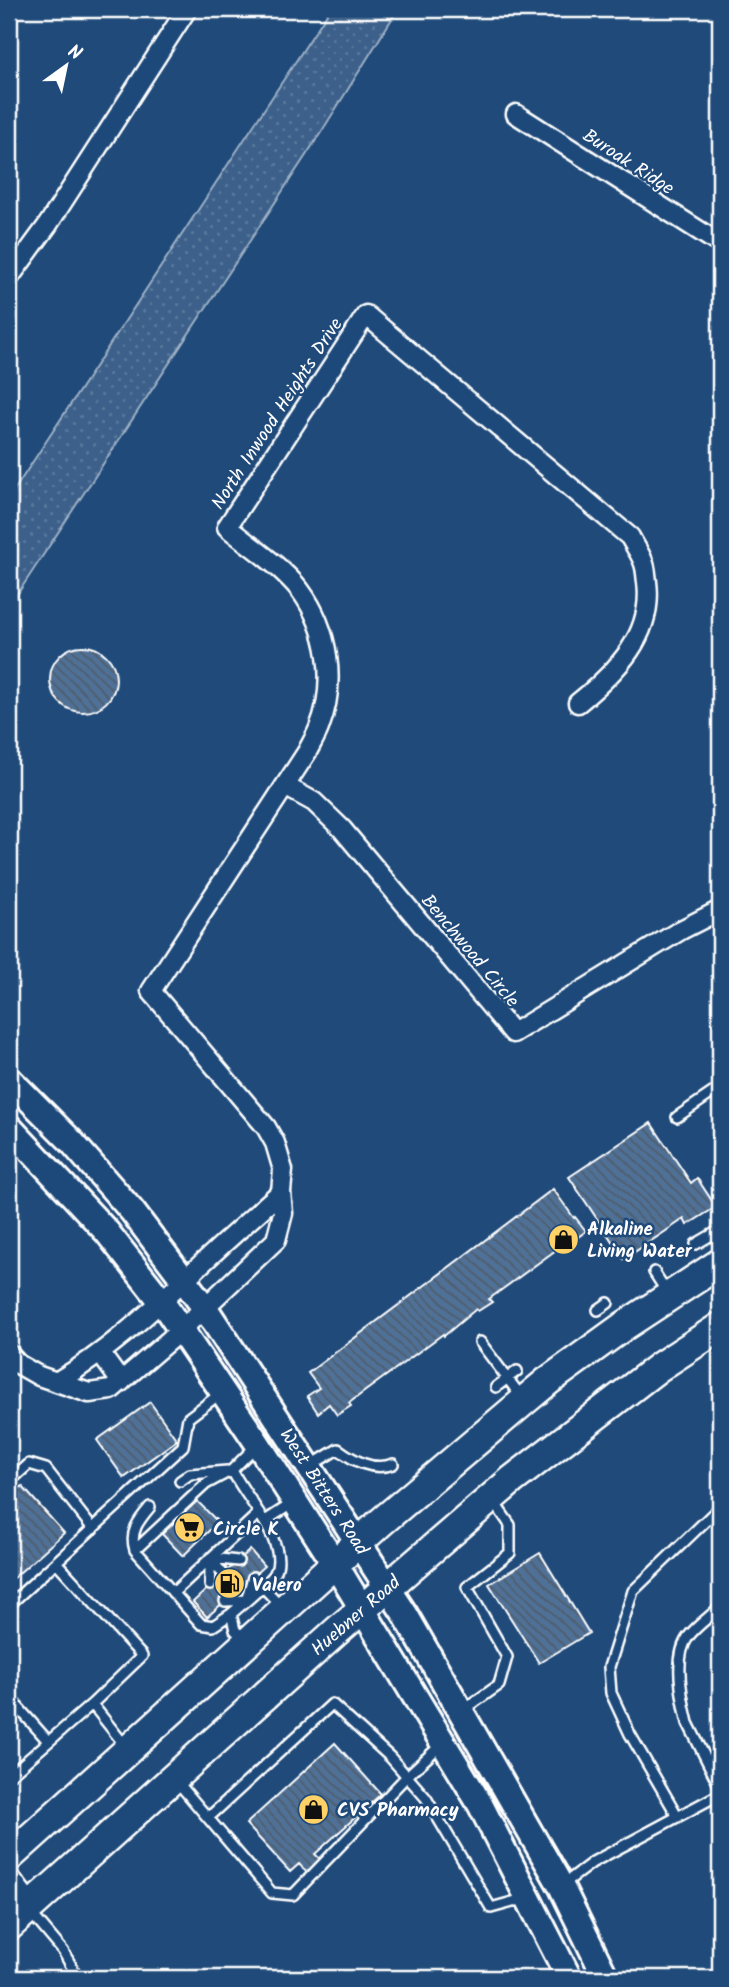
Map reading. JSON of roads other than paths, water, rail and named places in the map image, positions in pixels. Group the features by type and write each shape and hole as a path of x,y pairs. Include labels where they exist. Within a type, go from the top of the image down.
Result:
{"main road":[{"name":"West Bitters Road","path":"9,1079 80,1151 132,1211 205,1308 310,1466 388,1587 462,1711 561,1886 606,1978"},
{"name":"West Bitters Road","path":"9,1128 107,1231 162,1303 258,1444 335,1564 480,1804 569,1978"},
{"path":"9,1857 359,1542 516,1390 548,1381 620,1321 669,1296 720,1262"},
{"name":"Huebner Road","path":"18,1917 362,1609 512,1480 659,1367 720,1327"},
{"path":"9,1884 18,1917"},
{"path":"529,1898 561,1886"}],"street":[{"path":"9,278 47,226 187,9"},
{"name":"Buroak Ridge","path":"516,114 720,244"},
{"name":"North Inwood Heights Drive","path":"121,1382 181,1331 276,1240 283,1213 283,1170 275,1143 266,1127 151,991 307,752 319,728 327,700 329,671 325,642 315,615 299,590 279,569 226,527 366,315 630,537 644,562 650,600 643,628 625,658 606,681 578,703"},
{"name":"Benchwood Circle","path":"285,786 314,802 342,829 513,1033 720,909"},
{"path":"58,1381 100,1353 162,1303 281,1192"},
{"path":"246,1223 267,1248"},
{"path":"9,1354 18,1364 39,1376 89,1393 111,1390 121,1382 100,1353"}],"lane":[{"path":"677,1117 720,1090"},
{"path":"696,1244 720,1230"},
{"path":"654,1272 669,1296"},
{"path":"598,1310 608,1303"},
{"path":"480,1342 516,1390"},
{"path":"516,1390 517,1371"},
{"path":"496,1387 516,1390"},
{"path":"9,1605 183,1446 188,1418 223,1392"},
{"path":"135,1550 206,1484 232,1471 258,1444"},
{"path":"310,1466 338,1449 365,1464 383,1467 393,1464"},
{"path":"9,1482 29,1464 46,1469 93,1529"},
{"path":"180,1481 190,1474 232,1471"},
{"path":"150,1507 136,1526 132,1542 135,1550 201,1625 213,1626 231,1614 275,1574 279,1556 262,1517 239,1486 232,1471"},
{"path":"462,1711 499,1685 507,1657 467,1587 510,1553 510,1525 491,1498"},
{"path":"173,1593 210,1558 262,1517 295,1502"},
{"path":"678,1817 630,1734 611,1693 609,1667 633,1591 720,1507"},
{"path":"210,1558 238,1561"},
{"path":"210,1558 223,1574"},
{"path":"210,1558 210,1585"},
{"path":"9,1776 92,1704 142,1656 57,1563"},
{"path":"247,1600 253,1577"},
{"path":"262,1586 284,1609"},
{"path":"238,1591 247,1600"},
{"path":"225,1601 247,1600"},
{"path":"720,1606 685,1640 680,1656 688,1723 720,1787"},
{"path":"231,1614 235,1630 247,1643"},
{"path":"9,1697 48,1741"},
{"path":"92,1704 128,1749"},
{"path":"208,1818 332,1704 390,1757 426,1798 491,1908 529,1898"},
{"path":"173,1777 272,1893 293,1895 407,1776 443,1743"},
{"path":"561,1886 593,1862 720,1794"},
{"path":"18,1917 64,1951 78,1978"}],"place":[{"name":"Alkaline Living Water","path":"564,1239"},
{"name":"Circle K","path":"190,1528"},
{"name":"Valero","path":"229,1584"},
{"name":"CVS Pharmacy","path":"314,1809"}]}
